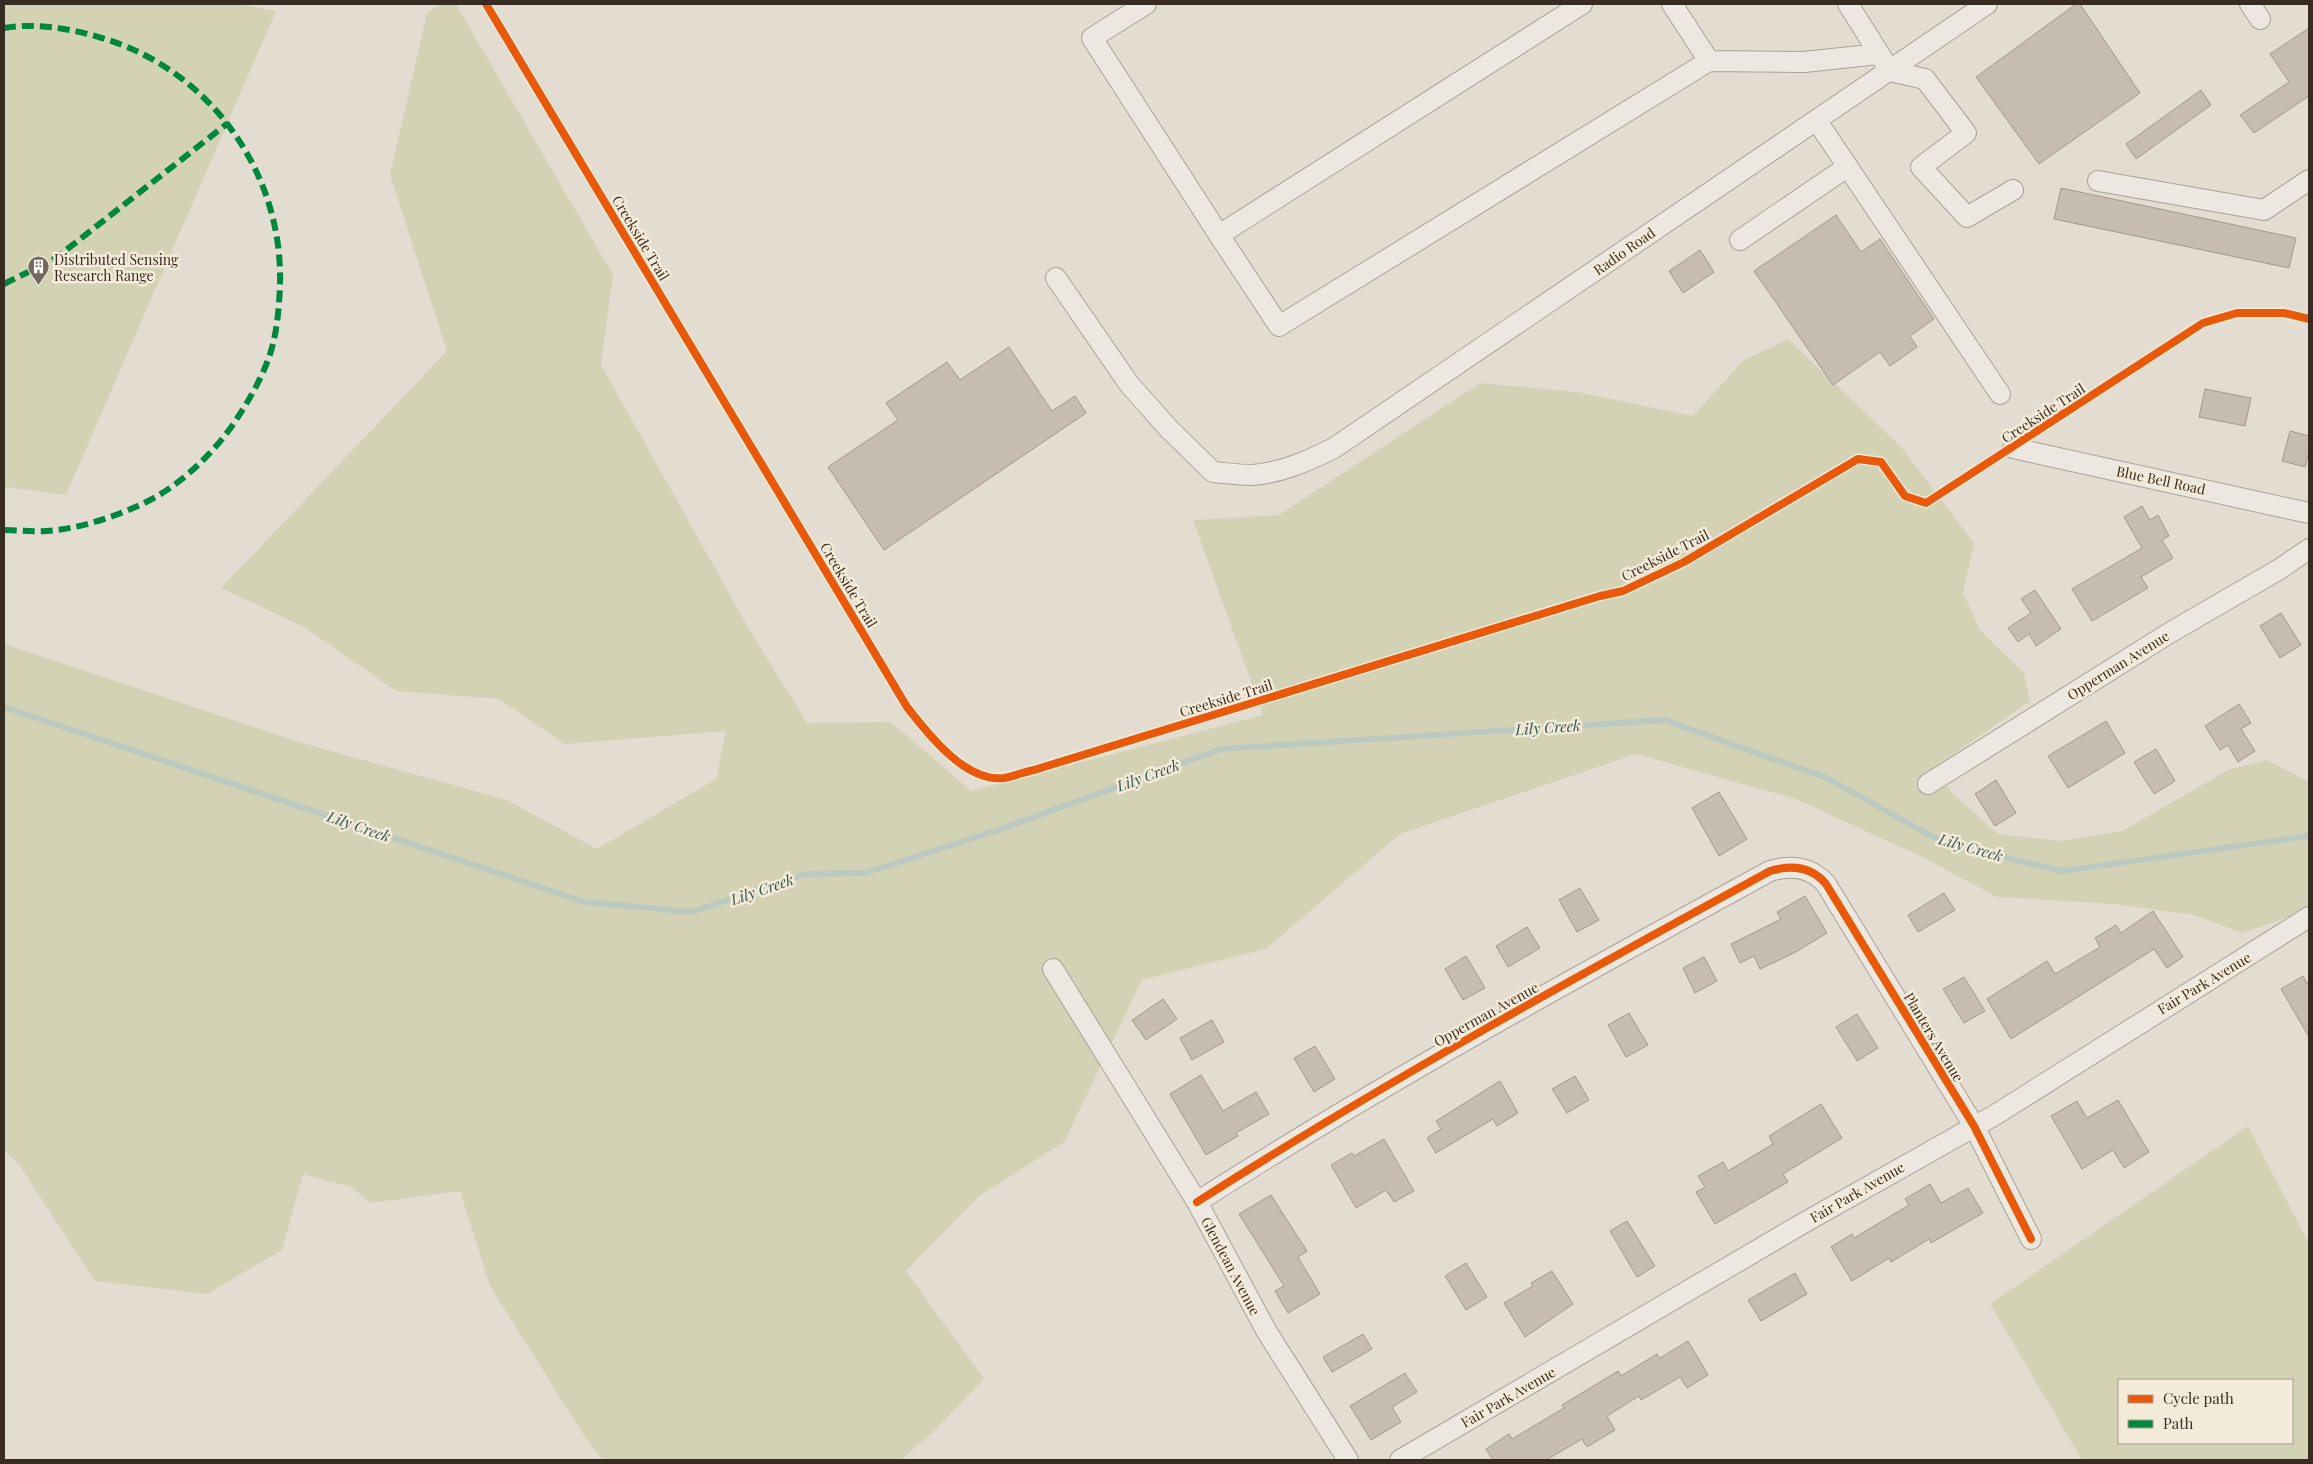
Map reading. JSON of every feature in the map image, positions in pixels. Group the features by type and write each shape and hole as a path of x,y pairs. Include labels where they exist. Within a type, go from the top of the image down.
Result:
{"street":[{"path":"1146,4 1092,38 1279,326 1709,61 1804,62 1879,54"},
{"path":"1219,235 1582,4"},
{"path":"1672,4 1709,61"},
{"path":"1848,4 1890,71 1925,79 1966,133 1921,167 1967,218 2013,190"},
{"name":"Radio Road","path":"1056,278 1129,384 1168,428 1213,472 1251,475 1271,472 1308,461 1334,448 1987,4"},
{"path":"1816,121 2000,394"},
{"path":"1740,240 1848,167"},
{"path":"2098,181 2264,210 2309,180"},
{"name":"Blue Bell Road","path":"2013,448 2309,513"},
{"name":"Opperman Avenue","path":"1928,784 2171,632 2278,570 2309,549"},
{"name":"Opperman Avenue","path":"1197,1202 1280,1149 1401,1077 1573,979 1770,871 1783,867 1796,867"},
{"name":"Planters Avenue","path":"1796,867 1810,872 1826,884 1974,1126 2031,1239"},
{"name":"Fair Park Avenue","path":"1400,1460 1752,1253 1995,1115 2309,917"},
{"name":"Glendean Avenue","path":"1053,969 1197,1202 1267,1332 1348,1460"}],"green space":[{"path":"4,4 238,4 276,11 66,495 4,487"},
{"path":"440,4 456,4 613,275 601,365 752,634 807,723 891,722 971,791 1263,715 1193,520 1279,515 1480,383 1577,392 1693,416 1743,361 1788,339 1901,447 1974,543 1963,593 1980,630 2024,673 2030,701 1935,767 1952,793 1998,834 2061,841 2122,831 2230,769 2267,760 2309,782 2309,910 2242,933 2194,915 2113,904 1997,897 1922,857 1796,799 1636,754 1400,834 1266,949 1142,980 1064,1142 979,1196 906,1271 984,1379 932,1433 901,1460 603,1460 585,1437 490,1286 460,1191 371,1203 351,1187 303,1174 282,1250 207,1294 95,1281 18,1163 4,1151 4,644 299,742 507,800 597,849 716,779 726,731 565,744 499,699 396,691 304,627 221,588 447,351 390,175 427,13"},
{"path":"2248,1126 2309,1244 2309,1460 2082,1460 1990,1304"}],"building":[{"path":"2076,4 2080,4 2140,93 2039,164 1976,77"},
{"path":"2309,28 2309,96 2254,133 2240,115 2289,82 2270,54"},
{"path":"2201,90 2211,105 2136,159 2126,144"},
{"path":"2061,188 2296,238 2289,268 2054,219"},
{"path":"1836,215 1861,252 1880,239 1934,319 1910,336 1917,347 1890,366 1880,352 1833,385 1754,271"},
{"path":"1700,250 1714,272 1683,293 1669,271"},
{"path":"1009,347 1052,411 1075,396 1086,413 884,550 828,467 898,420 886,403 947,362 960,380"},
{"path":"2205,389 2251,398 2245,426 2199,417"},
{"path":"2290,431 2309,436 2309,452 2305,467 2282,461"},
{"path":"2142,506 2150,520 2158,515 2169,536 2162,540 2173,558 2141,577 2148,588 2092,621 2072,589 2142,548 2124,517"},
{"path":"2035,590 2061,629 2036,646 2029,634 2018,642 2008,628 2031,613 2021,599"},
{"path":"2281,613 2301,645 2280,658 2260,626"},
{"path":"2239,704 2251,723 2241,729 2255,751 2238,762 2228,745 2220,750 2205,726"},
{"path":"2106,721 2125,753 2068,788 2048,756"},
{"path":"2156,749 2175,781 2154,794 2134,762"},
{"path":"1996,780 2016,813 1995,826 1975,794"},
{"path":"1719,792 1747,839 1719,856 1692,808"},
{"path":"1580,888 1599,920 1577,932 1559,900"},
{"path":"1944,893 1955,910 1918,932 1908,915"},
{"path":"1805,896 1827,933 1794,953 1760,969 1754,956 1740,963 1731,944 1781,919 1777,912"},
{"path":"2153,911 2183,957 2167,968 2154,949 2011,1039 1987,999 2047,961 2055,974 2100,947 2095,938 2116,925 2121,933"},
{"path":"1527,927 1540,948 1508,967 1496,946"},
{"path":"1466,956 1485,988 1463,1000 1445,969"},
{"path":"1704,957 1717,981 1695,993 1683,968"},
{"path":"2303,976 2309,986 2309,1037 2281,989"},
{"path":"1964,977 1985,1011 1964,1023 1943,989"},
{"path":"1163,999 1177,1019 1146,1040 1132,1020"},
{"path":"1629,1013 1648,1045 1626,1057 1608,1025"},
{"path":"1857,1014 1878,1048 1857,1061 1836,1027"},
{"path":"1212,1020 1224,1042 1192,1060 1180,1038"},
{"path":"1315,1046 1335,1079 1314,1092 1294,1058"},
{"path":"1201,1075 1223,1111 1256,1092 1269,1114 1236,1133 1238,1136 1206,1155 1170,1094"},
{"path":"1575,1076 1589,1100 1567,1113 1552,1089"},
{"path":"1500,1081 1518,1113 1497,1126 1493,1119 1436,1153 1427,1138 1441,1129 1436,1121"},
{"path":"2118,1100 2149,1152 2124,1168 2113,1150 2082,1169 2051,1116 2077,1101 2087,1118"},
{"path":"1821,1104 1842,1138 1783,1174 1788,1182 1715,1224 1696,1192 1705,1187 1698,1176 1723,1162 1728,1171 1773,1144 1769,1136"},
{"path":"1384,1139 1414,1191 1394,1202 1386,1190 1356,1208 1331,1165 1352,1153 1354,1156"},
{"path":"1930,1184 1941,1203 1968,1188 1983,1213 1931,1243 1929,1239 1891,1262 1889,1258 1852,1281 1831,1247 1852,1234 1854,1238 1909,1205 1905,1199"},
{"path":"1271,1195 1307,1251 1298,1257 1320,1294 1288,1313 1275,1291 1284,1286 1239,1214"},
{"path":"1627,1221 1655,1266 1637,1277 1610,1231"},
{"path":"1466,1263 1487,1297 1466,1310 1445,1276"},
{"path":"1552,1271 1573,1304 1525,1337 1504,1303 1533,1286 1531,1283"},
{"path":"1795,1273 1807,1294 1761,1321 1748,1300"},
{"path":"1363,1334 1372,1349 1332,1372 1323,1357"},
{"path":"1688,1341 1708,1375 1687,1388 1680,1377 1641,1400 1639,1396 1607,1416 1615,1430 1587,1447 1582,1439 1546,1460 1493,1460 1486,1449 1509,1434 1512,1439 1564,1408 1562,1405 1618,1371 1621,1376 1657,1354 1660,1358"},
{"path":"1405,1373 1417,1392 1392,1407 1401,1422 1371,1440 1350,1406"}],"waterway":[{"name":"Lily Creek","path":"4,707 584,902 692,912 805,874 865,873 998,830 1221,749 1664,720 1827,778 1944,843 2062,871 2309,836"}],"marked path":[{"path":"4,28 19,26 52,27 86,33 118,43 165,67 194,89 220,115 242,144 259,177 271,211 278,248 280,285 274,342 261,377 232,426 213,450 191,471 166,490 140,505 94,522 58,530 4,530"},
{"path":"4,284 56,258 228,123"}],"cycle path":[{"name":"Creekside Trail","path":"486,4 907,707 937,743 962,765 976,773 990,777 1004,778 1034,770 1600,596 1623,591 1684,562 1858,459 1881,462 1905,496 1926,503 2203,323 2237,313 2284,313 2309,319"},
{"path":"1197,1202 1338,1115 1552,991 1770,871 1800,868 1814,874 1826,884 1974,1126 2031,1239"}],"place":[{"name":"Distributed Sensing Research Range","path":"38,286"}]}
